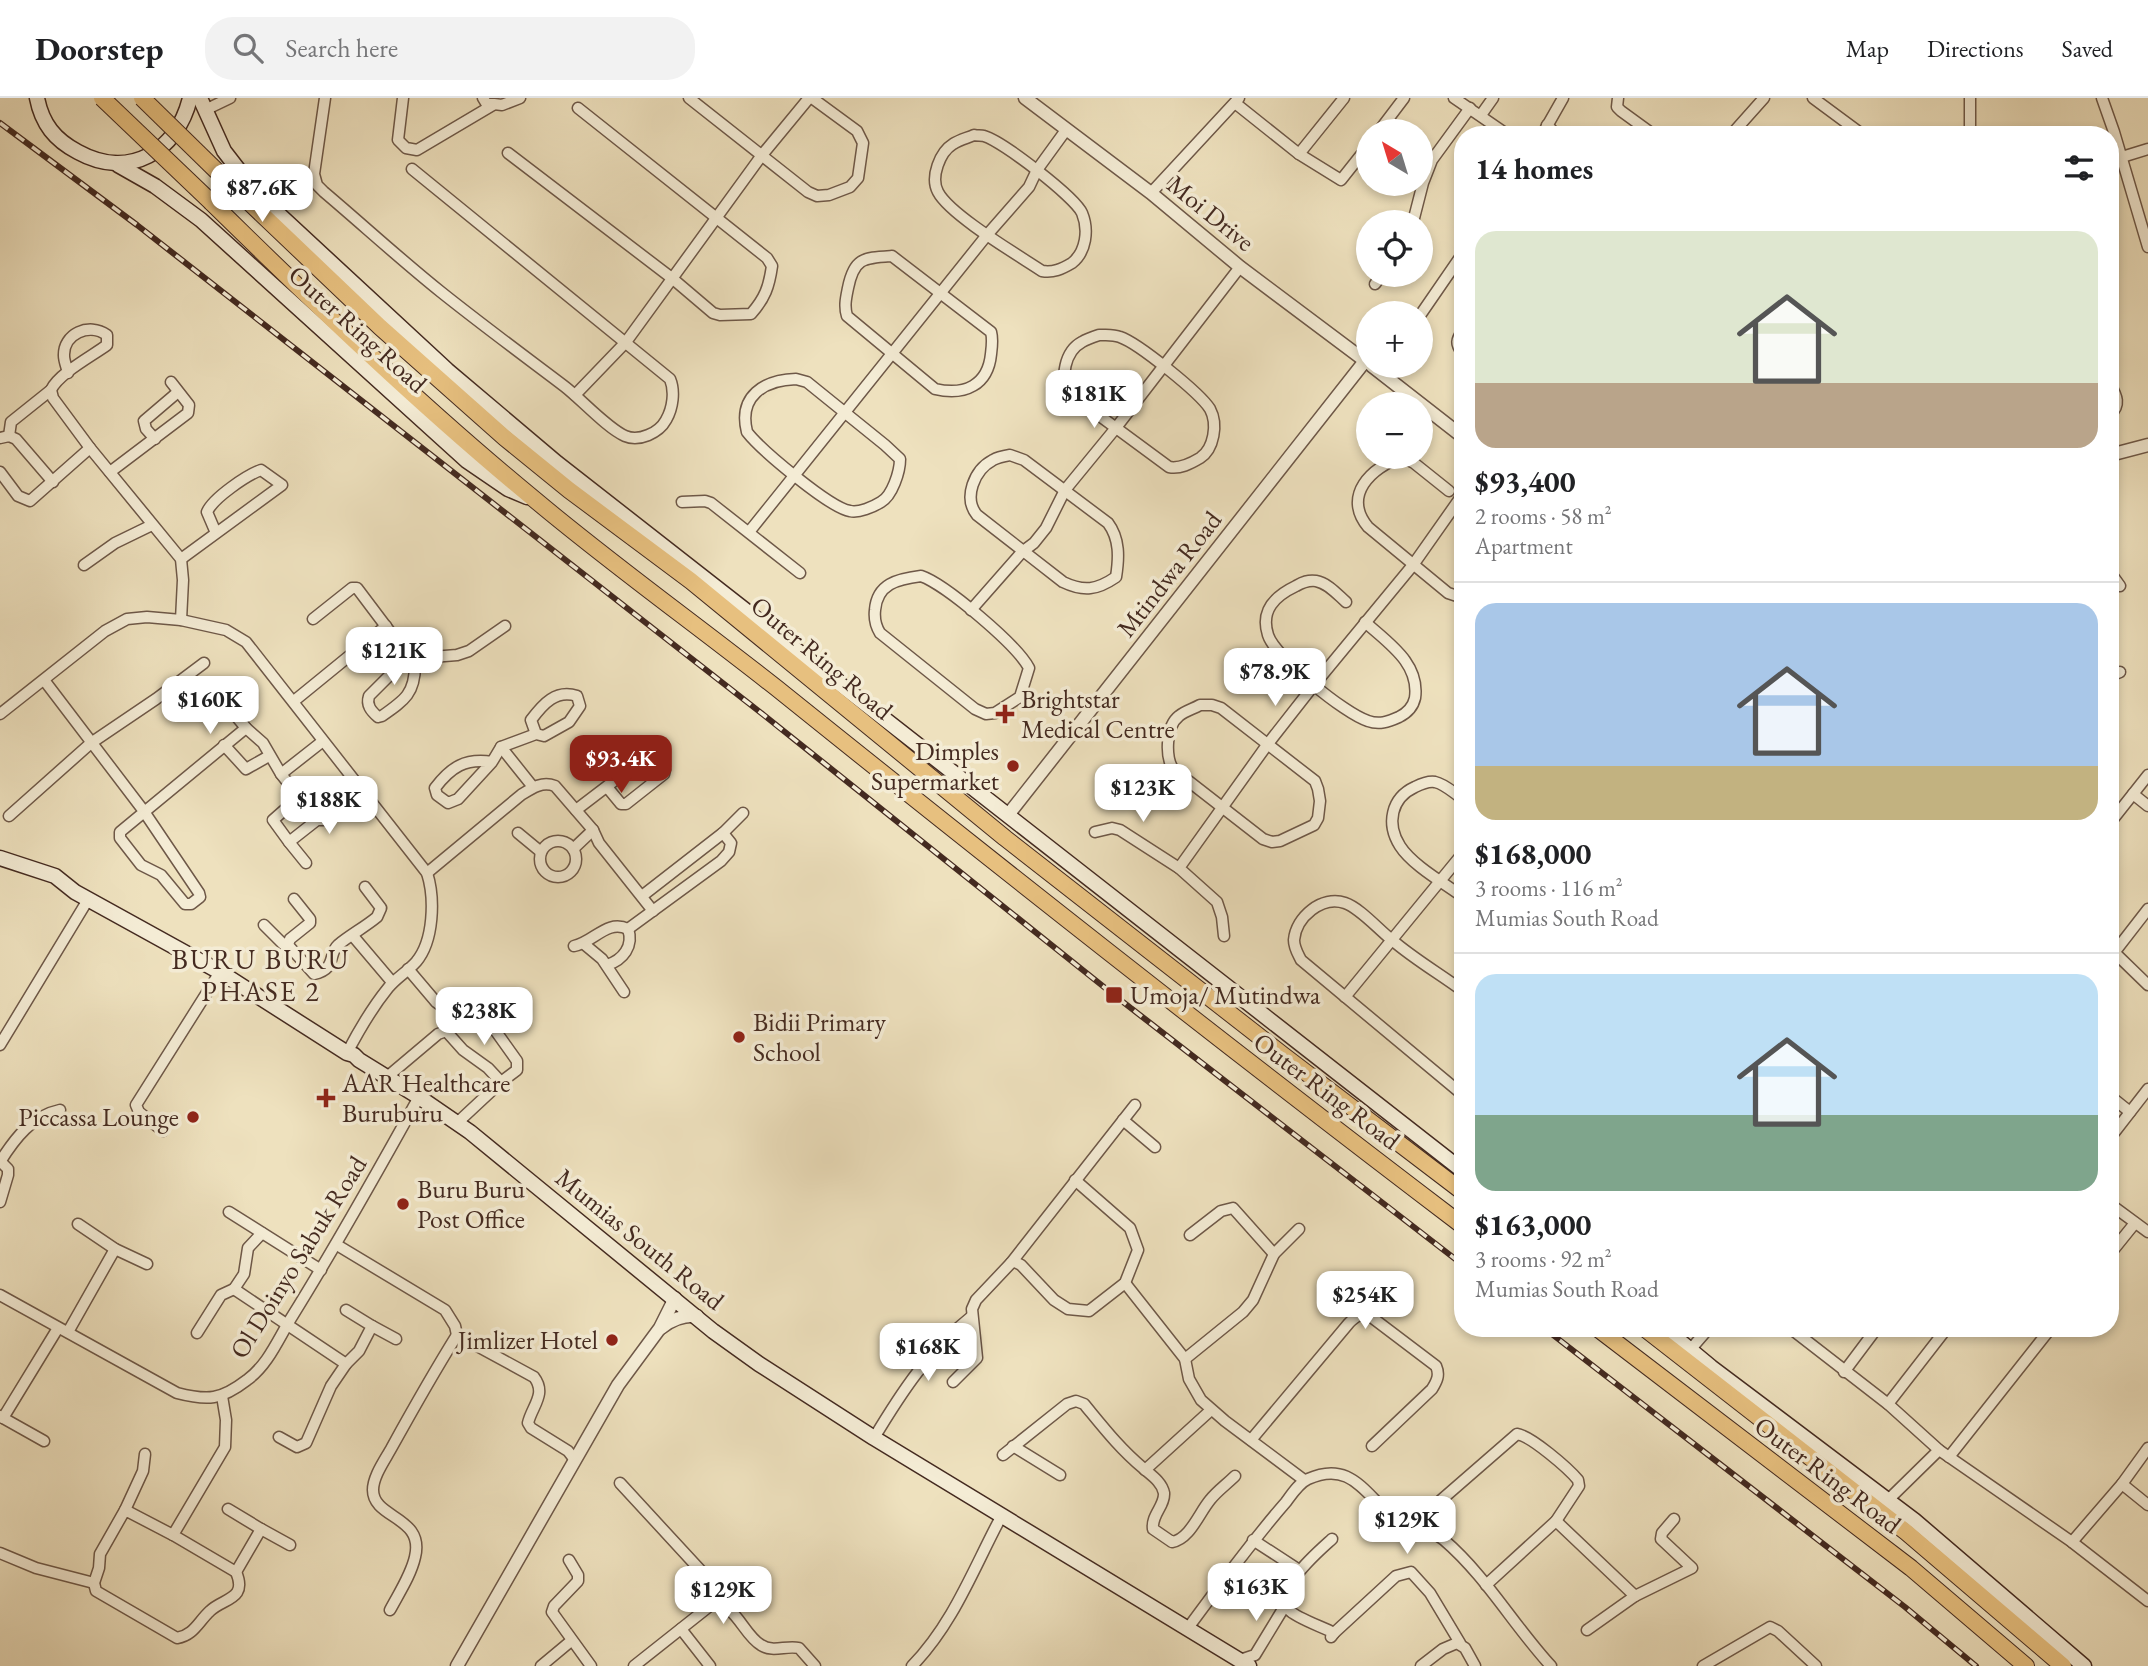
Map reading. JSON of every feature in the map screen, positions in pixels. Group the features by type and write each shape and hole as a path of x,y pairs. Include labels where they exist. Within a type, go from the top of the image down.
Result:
{"main road":[{"name":"Outer Ring Road","path":"37,98 40,116 64,144 95,160 118,165 164,192 218,234 467,461 508,489 535,500"},
{"name":"Outer Ring Road","path":"102,98 291,281 431,411 535,500 1283,1090 1454,1219"},
{"name":"Outer Ring Road","path":"142,98 370,318 569,490 691,581 1005,838 1454,1185"},
{"path":"118,165 141,160 161,148 177,131 190,98"},
{"path":"203,104 224,151 258,195 438,361 557,463 1454,1164"},
{"path":"557,463 569,490"},
{"name":"Mumias South Road","path":"0,858 55,876 75,892 220,972 419,1097 457,1123 759,1364 874,1438 1244,1663"},
{"name":"Outer Ring Road","path":"1609,1337 1911,1568 2024,1665"},
{"name":"Outer Ring Road","path":"1658,1337 1906,1532 2063,1666"},
{"name":"Outer Ring Road","path":"1675,1337 1887,1501 1995,1588 2084,1666"}],"street":[{"path":"203,104 230,98"},
{"path":"325,98 314,174 317,185 441,292 575,395 618,432 629,438 641,437 659,429 667,419 672,402 674,387 670,379 412,169"},
{"path":"403,98 398,140 406,148 417,150 488,102 502,105 520,98"},
{"path":"575,395 626,342 715,217 762,155 810,98 857,131 863,142 858,178 850,187 829,195 817,196 808,192 762,155 689,98"},
{"name":"Moi Drive","path":"1025,98 1151,193 1240,267 1356,351"},
{"path":"1299,154 1344,98"},
{"path":"1388,119 1404,98"},
{"path":"1454,98 1496,126"},
{"path":"1481,115 1493,98"},
{"path":"1546,126 1563,98"},
{"path":"1618,98 1617,107 1620,111 1641,126"},
{"path":"1739,126 1764,98"},
{"path":"1813,98 1851,126"},
{"path":"1970,98 1970,126"},
{"path":"2102,98 2111,126"},
{"path":"1151,193 1237,101 1299,154 1341,180 1356,161"},
{"path":"508,153 673,279 713,313 751,313 764,299 769,286 772,266 767,258 578,108"},
{"path":"1457,126 1470,108"},
{"path":"750,532 940,293 1029,187 1066,130"},
{"path":"1416,210 1432,160 1454,130"},
{"path":"974,135 985,136 1038,170 1076,205 1082,213 1085,226 1085,244 1078,258 1051,273 1042,271 987,235 943,200 936,189 936,173 941,156 953,144 974,135"},
{"path":"2119,148 2148,247"},
{"path":"2122,157 2148,149"},
{"path":"892,256 899,259 940,293 991,332 993,338 990,363 978,384 946,391 935,388 847,316 845,308 852,271 863,260 892,256"},
{"path":"1430,301 1454,266"},
{"path":"971,610 1046,528 1065,490 1240,267"},
{"path":"53,482 16,439 5,437 11,422 51,390 54,383 68,373 107,345 107,335 99,329 90,328 81,331 66,344 64,354 68,373"},
{"path":"1098,335 1124,338 1164,367 1202,400 1211,410 1214,421 1211,447 1202,457 1177,468 1169,467 1115,429 1070,394 1064,381 1070,351 1080,342 1098,335"},
{"name":"Mtindwa Road","path":"1008,815 1364,378"},
{"name":"Moi Drive","path":"1391,378 1454,430"},
{"path":"796,379 807,382 844,412 900,459 900,467 891,492 884,501 852,512 839,508 796,476 747,432 746,410 754,395 763,386 777,380 796,379"},
{"path":"110,471 185,418 190,410 175,387 144,421 146,429 155,439"},
{"path":"51,390 58,405 90,448 181,559 181,620"},
{"path":"2119,453 2148,445"},
{"path":"0,471 18,496 30,501 90,448"},
{"path":"1010,455 1024,460 1101,516 1115,532 1118,564 1116,577 1101,587 1074,587 1022,552 970,507 969,496 984,466 995,459 1010,455"},
{"path":"1449,491 1414,463 1402,457 1374,469 1364,482 1358,501 1359,517 1368,527 1448,593 1454,595"},
{"path":"181,559 282,485 261,470 234,486 207,512 216,533"},
{"path":"682,502 710,503 800,573"},
{"path":"1179,868 1267,745 1413,565 1454,507"},
{"path":"84,565 115,543 152,525"},
{"path":"911,577 929,579 971,610 1009,643 1029,668 1020,697 995,713 986,714 975,709 880,633 875,625 876,598 880,590 911,577"},
{"path":"1346,603 1328,586 1318,581 1306,581 1280,594 1267,611 1267,632 1272,646 1314,685 1368,721 1383,723 1402,716 1413,705 1416,687 1412,668 1365,622"},
{"path":"313,619 352,588 357,588 412,661 414,684 410,693 378,717 368,704 369,696 412,661 469,651 505,625"},
{"path":"0,714 105,631 127,619 147,617 181,620 226,630 247,642 427,873 432,888 429,930 424,951 392,982 368,1012 346,1053"},
{"path":"294,701 386,625"},
{"path":"9,816 91,743 204,663"},
{"path":"44,680 143,810 199,893 200,897 191,904 181,902 161,875 141,864 119,835 143,810 246,728"},
{"path":"492,762 467,761 444,776 435,788 437,795 448,803 457,799 492,762 501,747 536,734 544,736 569,722 580,706 577,696 566,692 557,695 539,710 531,720 536,734"},
{"path":"1200,705 1221,708 1315,781 1320,802 1318,818 1314,825 1272,842 1263,839 1221,807 1173,769 1167,755 1174,721 1200,705"},
{"path":"230,709 246,728 260,739 268,756 317,820"},
{"path":"281,774 323,741"},
{"path":"224,745 246,769 268,756"},
{"path":"501,747 533,788"},
{"path":"576,810 651,754 665,770 664,774 625,804 621,804 607,787"},
{"path":"2119,812 2148,775"},
{"path":"1454,793 1433,782 1405,792 1395,802 1393,829 1398,843 1407,855 1454,890"},
{"path":"427,873 533,788 548,783 555,786 593,830 599,843 653,911"},
{"path":"2133,794 2148,806"},
{"path":"298,798 273,820 306,863"},
{"path":"289,842 317,820 326,820 344,806"},
{"path":"642,897 723,833 743,813"},
{"path":"1095,832 1112,828 1120,830 1143,842 1179,868 1217,902 1223,917 1224,936"},
{"path":"573,849 593,830"},
{"path":"518,833 541,852 542,867 546,872 558,877 570,872 574,867 576,861 573,849 568,844 555,841 541,852"},
{"path":"628,929 721,861 729,852 731,843 723,833"},
{"path":"1345,997 1454,864"},
{"path":"288,943 290,949 314,974 330,965 336,947 381,912 382,908 365,887"},
{"path":"0,1045 89,898"},
{"path":"264,925 279,943 288,943 310,923 310,919 294,899"},
{"path":"1454,985 1392,941 1348,903 1327,902 1316,906 1299,925 1294,939 1295,949 1301,960 1454,1088"},
{"path":"2119,948 2148,909"},
{"path":"624,992 603,959 579,945 611,926 628,929"},
{"path":"607,965 619,960 626,953 630,937 628,929"},
{"path":"353,936 392,982"},
{"path":"2119,961 2148,985"},
{"path":"408,969 444,1008 446,1031 463,1050 488,1068 501,1082"},
{"path":"163,1131 139,1112 136,1105 220,972"},
{"path":"444,1008 470,998 517,1061 517,1070 457,1123"},
{"path":"387,1077 438,1034 446,1031"},
{"path":"2119,1126 2148,1089"},
{"name":"Ol Doinyo Sabuk Road","path":"222,1396 249,1379 271,1354 286,1325 337,1245 419,1097"},
{"path":"2119,1103 2130,1112"},
{"path":"953,1382 977,1358 971,1317 971,1309 976,1300 1011,1263 1135,1105"},
{"path":"0,1202 8,1169 0,1161 24,1129 45,1115 61,1111"},
{"path":"1123,1120 1155,1147"},
{"path":"1011,1263 1021,1265 1054,1300 1068,1309 1089,1311 1125,1283 1138,1250 1130,1228 1075,1180"},
{"path":"1190,1235 1222,1211 1233,1208 1273,1254"},
{"path":"2119,1211 2147,1230"},
{"path":"229,1212 321,1270"},
{"path":"2119,1242 2134,1223"},
{"path":"78,1224 114,1250 146,1264"},
{"path":"1185,1359 1230,1323 1253,1300 1273,1254 1299,1229"},
{"path":"197,1333 221,1295 234,1289 244,1274 248,1248 262,1233"},
{"path":"337,1245 445,1310 457,1335 374,1480 374,1499 380,1508 400,1519 416,1541 416,1555 411,1570 390,1610"},
{"path":"44,1441 1,1417 63,1330 114,1250"},
{"path":"1125,1283 1185,1359 1189,1379 1201,1400 1304,1480"},
{"path":"234,1289 346,1364"},
{"path":"0,1295 177,1393 200,1399 222,1396 226,1420 225,1447 173,1535"},
{"path":"457,1666 575,1454 618,1385 660,1328 675,1298"},
{"path":"346,1310 396,1339"},
{"path":"1251,1440 1349,1323 1356,1316 1363,1314 1381,1324 1436,1366 1438,1371 1438,1380 1432,1389 1372,1446"},
{"path":"660,1328 687,1315 697,1316"},
{"path":"874,1438 903,1389 949,1335 971,1317"},
{"path":"279,1437 297,1447 306,1443 331,1387 346,1364 359,1351 372,1326"},
{"path":"457,1335 534,1377 539,1384 538,1401 528,1423 531,1428 575,1454"},
{"path":"1690,1350 1701,1337"},
{"path":"1801,1337 1888,1404 1939,1450 2072,1542 2148,1601"},
{"path":"1844,1372 1870,1337"},
{"path":"1888,1404 1940,1337"},
{"path":"1949,1457 2044,1337"},
{"path":"1003,1454 1067,1404 1076,1401 1084,1404 1122,1450 1159,1482 1164,1492 1152,1521 1153,1529 1172,1542 1185,1535 1211,1498 1235,1476"},
{"path":"1145,1470 1211,1410"},
{"path":"1440,1501 1517,1434 1522,1435 1578,1480 1579,1486 1556,1521 1486,1585"},
{"path":"1013,1446 1060,1475"},
{"path":"2072,1542 2122,1485 2148,1448"},
{"path":"1887,1501 1939,1450"},
{"path":"125,1510 236,1572 239,1579 235,1596 210,1610 187,1636 177,1638 99,1593 94,1583 104,1545 125,1510 143,1471 145,1454"},
{"path":"1188,1628 1253,1540 1304,1480 1322,1474 1344,1474 1360,1483 1402,1523 1435,1533 1444,1540 1486,1585 1547,1662 1532,1666"},
{"path":"620,1483 702,1572 717,1604"},
{"path":"2122,1485 2148,1505"},
{"path":"228,1509 290,1545"},
{"path":"912,1666 953,1613 1002,1515"},
{"path":"1587,1630 1635,1596 1692,1568 1661,1539 1662,1533 1674,1519"},
{"path":"1556,1521 1635,1596"},
{"path":"236,1572 261,1528"},
{"path":"1332,1539 1299,1570 1285,1595 1290,1611 1332,1635 1396,1576 1411,1572 1430,1592 1475,1666"},
{"path":"1253,1540 1299,1570"},
{"path":"0,1553 36,1568 94,1583"},
{"path":"569,1560 578,1575 578,1581 554,1606 552,1612 590,1666"},
{"path":"634,1666 711,1605 717,1604 728,1608 762,1647 799,1647 815,1666"},
{"path":"1244,1663 1255,1655 1286,1604"},
{"path":"1703,1666 1770,1627 1779,1631 1816,1666"},
{"path":"681,1629 710,1666"},
{"path":"541,1666 571,1642"},
{"path":"1421,1666 1448,1646 1460,1643"}],"railway":[{"path":"0,123 137,225 765,716 1114,995 1454,1258"},
{"path":"1556,1337 1905,1607 1976,1666"}],"place":[{"name":"Brightstar Medical Centre","path":"1005,714"},
{"name":"Dimples Supermarket","path":"1013,766"},
{"name":"Umoja/ Mutindwa","path":"1114,995"},
{"name":"Bidii Primary School","path":"739,1037"},
{"name":"AAR Healthcare Buruburu","path":"326,1098"},
{"name":"Piccassa Lounge","path":"193,1117"},
{"name":"Buru Buru Post Office","path":"403,1204"},
{"name":"Jimlizer Hotel","path":"612,1340"}],"district":[{"name":"BURU BURU PHASE 2","path":"261,975"}]}
